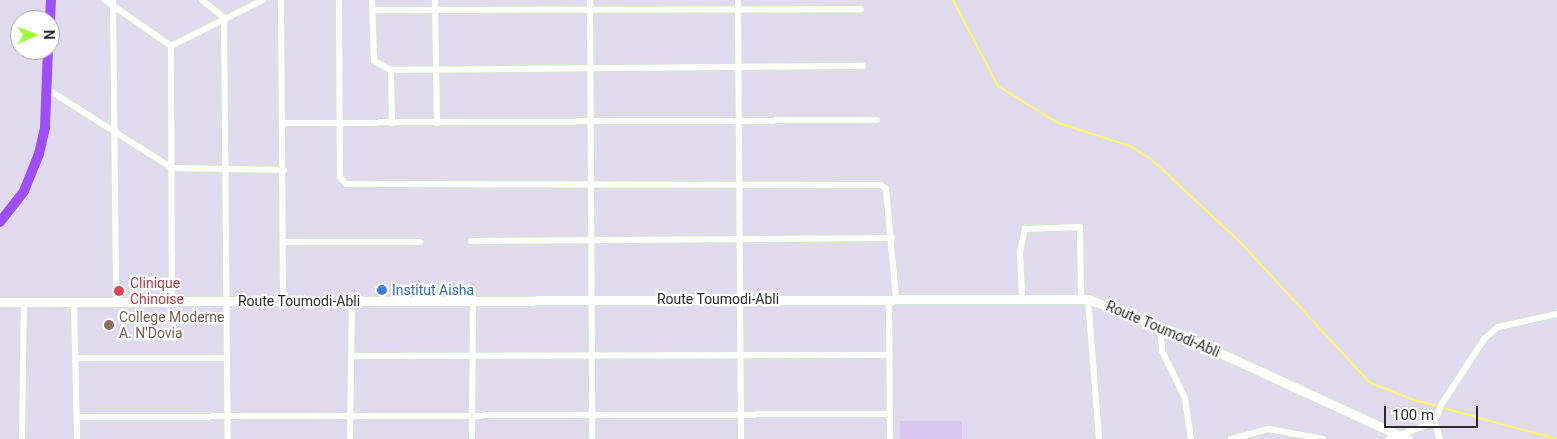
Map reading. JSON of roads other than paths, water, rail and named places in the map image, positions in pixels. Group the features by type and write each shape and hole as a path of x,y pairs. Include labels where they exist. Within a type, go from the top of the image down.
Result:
{"main road":[{"path":"0,222 24,191 35,166 45,127 48,60"}],"street":[{"path":"105,0 113,3 171,46"},
{"path":"202,0 224,18 227,169 228,439"},
{"path":"171,46 262,0"},
{"path":"281,0 284,170 283,300"},
{"path":"339,0 340,177 349,185 881,185 886,189 892,238 890,439"},
{"path":"372,0 374,62 391,70 863,66"},
{"path":"435,0 437,123"},
{"path":"590,0 592,439"},
{"path":"738,0 741,439"},
{"path":"113,3 116,302"},
{"path":"373,10 435,12 861,9"},
{"path":"171,46 172,300"},
{"path":"391,70 392,123"},
{"path":"47,89 172,168 284,170"},
{"path":"282,123 878,120"},
{"path":"1022,296 1020,252 1025,229 1080,227 1084,299 1098,439"},
{"path":"471,241 892,238"},
{"path":"284,242 420,242"},
{"name":"Route Toumodi-Abli","path":"0,302 172,300 473,301 741,298 892,299 1022,296 1084,299 1160,326 1404,438"},
{"path":"350,439 352,301"},
{"path":"472,439 473,301"},
{"path":"22,439 24,302"},
{"path":"74,302 77,358 77,439"},
{"path":"1440,439 1435,422 1441,405 1485,338 1522,319 1557,314"},
{"path":"1160,326 1162,351 1185,398 1191,439"},
{"path":"351,356 890,355"},
{"path":"77,358 227,358"},
{"path":"77,417 228,414 741,412 890,414"},
{"path":"1389,439 1404,438 1435,422"},
{"path":"1231,439 1269,429 1323,439"}],"waterway":[{"path":"953,0 998,86 1058,123 1130,146 1152,160 1240,242 1369,382 1411,399 1556,439"}],"place":[{"name":"Institut Aisha","path":"382,290"},
{"name":"Clinique Chinoise","path":"119,291"},
{"name":"College Moderne A. N'Dovia","path":"109,325"}]}
